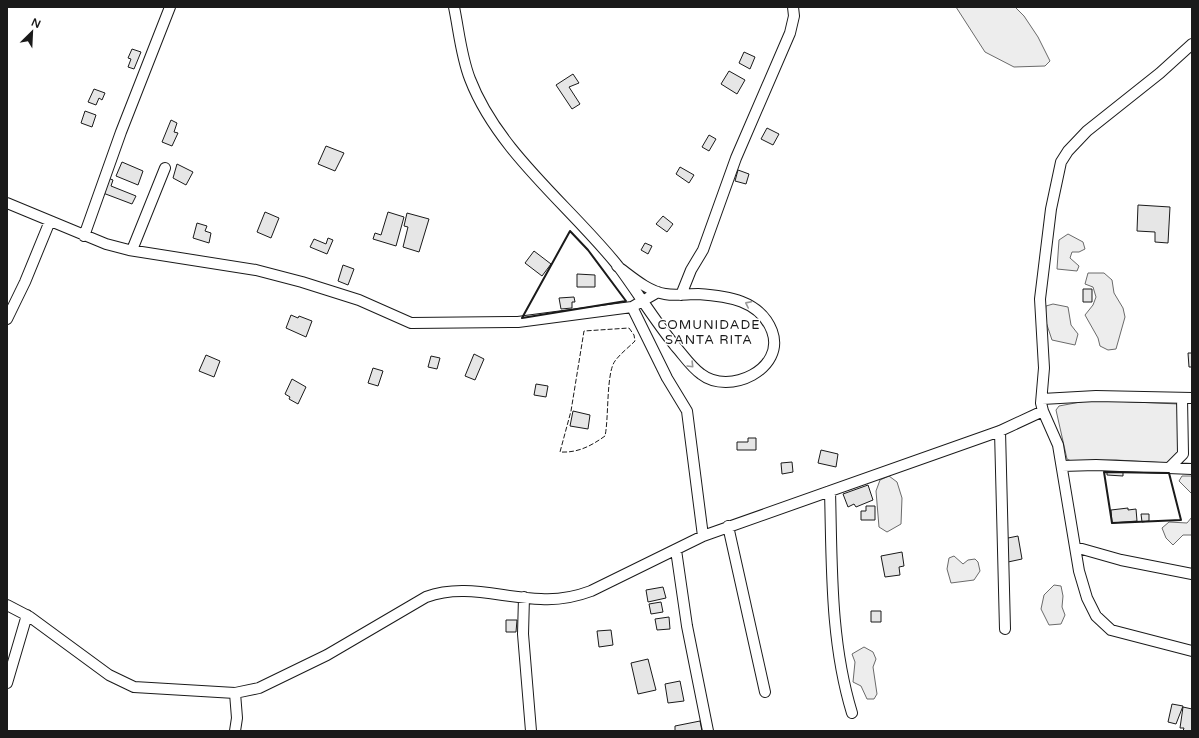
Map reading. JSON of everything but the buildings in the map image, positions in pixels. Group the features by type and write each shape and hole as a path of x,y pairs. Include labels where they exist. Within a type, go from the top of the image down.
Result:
{"street":[{"path":"84,236 121,132 170,7"},
{"path":"454,7 466,69 480,101 497,130 617,266 671,340 702,376 725,382 737,381 751,376 767,362 774,344 773,333 764,316 754,306 742,301 721,297 658,292 639,282 617,266"},
{"path":"681,295 691,270 703,250 736,158 790,33 794,16 793,7"},
{"path":"1192,44 1160,73 1087,131 1068,151 1061,162 1051,209 1039,316 1044,368 1042,399 1043,411 1054,434 1062,466 1075,547 1087,598 1100,622 1111,630 1192,651"},
{"path":"132,250 165,168"},
{"path":"7,203 106,244 132,250 256,270 302,282 359,300 411,323 518,322 632,307 658,292"},
{"path":"7,319 25,282 50,221"},
{"path":"632,307 667,378 687,411 703,536"},
{"path":"1042,399 1096,396 1187,398 1183,454 1170,467"},
{"path":"7,605 27,615 109,675 134,687 235,694 259,688 327,655 412,603 440,592 463,590 541,599 575,597 703,536 728,526 1000,431 1043,411"},
{"path":"1000,431 1005,629"},
{"path":"1062,466 1096,465 1192,469"},
{"path":"830,491 834,630 838,660 852,713"},
{"path":"728,526 764,692"},
{"path":"1075,547 1121,560 1192,574"},
{"path":"676,550 687,626 708,731"},
{"path":"524,597 523,634 531,731"},
{"path":"7,683 27,615"},
{"path":"235,694 237,718 235,731"}],"shaded area":[{"path":"956,7 1015,7 1024,16 1038,37 1050,61 1045,66 1014,67 985,52"},
{"path":"1068,234 1083,242 1085,249 1079,252 1072,252 1070,258 1079,266 1077,271 1057,269 1059,240"},
{"path":"1088,273 1104,273 1112,280 1114,293 1123,308 1125,317 1116,349 1108,350 1100,346 1098,338 1085,315 1093,305 1096,297 1093,287 1085,284"},
{"path":"1053,304 1068,307 1071,325 1078,334 1075,345 1052,340 1045,319 1046,306"},
{"path":"1091,400 1178,404 1180,451 1168,463 1116,460 1071,461 1067,459 1056,410 1059,406"},
{"path":"889,476 897,482 902,498 901,524 887,532 879,527 876,491 880,480"},
{"path":"1182,476 1192,476 1192,494 1179,481"},
{"path":"1192,517 1192,535 1183,535 1173,545 1166,538 1162,528 1169,522 1187,523"},
{"path":"954,556 963,564 968,560 975,559 978,562 980,571 974,580 951,583 947,569 949,558"},
{"path":"1054,585 1061,586 1063,596 1062,607 1065,615 1061,624 1049,625 1041,609 1044,595"},
{"path":"864,647 873,652 876,659 873,667 877,694 874,699 867,699 861,686 853,682 855,662 852,654"}],"fence":[{"path":"629,328 634,335 635,341 617,358 612,367 605,436 584,448 560,452 571,411 584,331 629,328"}],"wall":[{"path":"570,231 588,250 626,301 522,318 570,231"},
{"path":"1104,472 1169,473 1181,520 1112,523 1104,472"}],"district":[{"name":"COMUNIDADE SANTA RITA","path":"709,332"}]}
